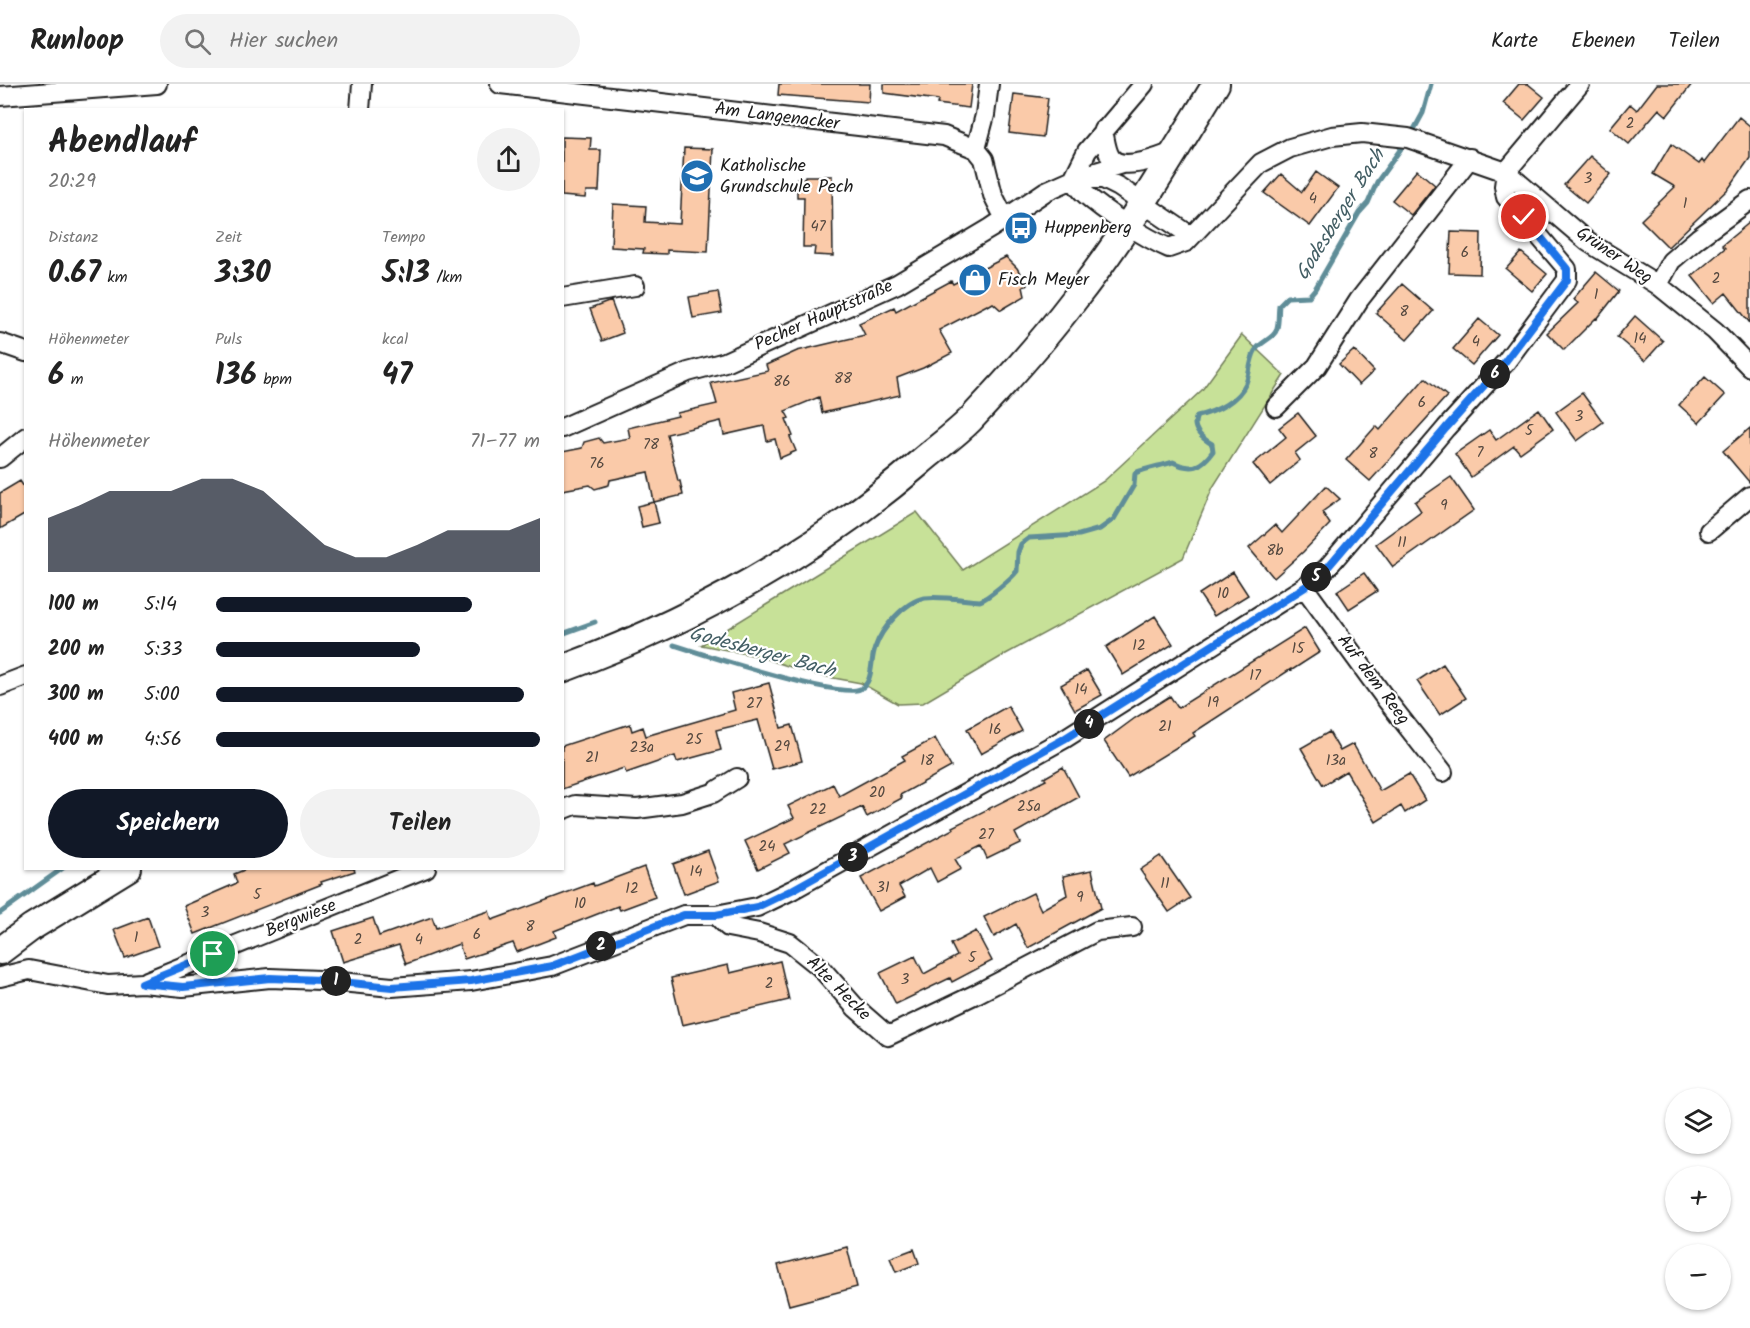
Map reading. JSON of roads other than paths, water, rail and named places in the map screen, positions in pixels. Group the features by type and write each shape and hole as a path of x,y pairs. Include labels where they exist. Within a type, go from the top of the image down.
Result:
{"main road":[{"path":"564,668 620,647 729,594 786,561 893,485 969,421 1074,301 1136,214 1216,84"},
{"path":"0,951 32,927 125,870"}],"street":[{"path":"0,96 157,84"},
{"path":"360,108 362,84"},
{"name":"Am Langenacker","path":"500,84 944,136 976,149"},
{"path":"989,84 985,115 976,149 984,159 993,195 1005,219"},
{"path":"1144,84 1103,130 1087,152 1073,178 1083,192 1191,236"},
{"path":"0,977 29,970 108,985 142,983 183,987 270,978 392,987 471,981 552,966 684,915 716,915 757,907 792,890 1064,739 1305,587 1327,568 1504,363 1567,280 1567,269 1506,197 1504,186 1506,172 1580,84"},
{"path":"1103,130 1107,149 1112,159 1122,164"},
{"name":"Grüner Weg","path":"1136,214 1154,242 1169,248 1186,242 1261,163 1290,148 1332,136 1362,133 1392,135 1424,143 1506,172 1588,242 1658,285 1715,331 1750,367"},
{"name":"Pecher Hauptstraße","path":"564,427 688,372 725,362 897,284 1005,219 1046,191 1073,178 1122,164 1157,159 1175,152"},
{"path":"1276,407 1317,366 1359,300 1470,158"},
{"name":"Pecher Hauptstraße","path":"1073,178 1103,179 1119,187 1136,214"},
{"path":"1658,285 1671,261 1750,200"},
{"path":"564,298 635,286"},
{"path":"0,343 24,351"},
{"path":"0,458 24,439"},
{"path":"1709,531 1750,496"},
{"name":"Auf dem Reeg","path":"1305,587 1372,682 1443,772"},
{"path":"0,686 24,677"},
{"path":"564,809 575,805 638,809 682,802 713,793 737,778"},
{"name":"Bergwiese","path":"142,983 421,870"},
{"name":"Alte Hecke","path":"716,915 728,927 759,933 790,943 820,967 856,1008 888,1036 976,994 1097,931 1132,927"}],"waterway":[{"name":"Godesberger Bach","path":"1411,135 1423,113 1431,84"},
{"name":"Godesberger Bach","path":"674,645 800,682 826,688 860,689 868,682 873,653 878,641 888,625 910,604 925,598 980,601 1000,588 1017,571 1018,552 1021,544 1029,538 1079,535 1100,529 1114,519 1134,485 1135,473 1173,462 1190,467 1200,464 1213,451 1212,444 1196,429 1197,416 1226,405 1238,395 1246,383 1255,351 1276,332 1279,305 1287,297 1309,296 1315,289 1359,213 1368,203 1377,182 1405,143"},
{"name":"Godesberger Bach","path":"564,633 595,622"},
{"name":"Godesberger Bach","path":"0,913 60,870"}],"place":[{"name":"Katholische Grundschule Pech","path":"697,176"},
{"name":"Huppenberg","path":"1021,228"},
{"name":"Fisch Meyer","path":"975,280"}]}
